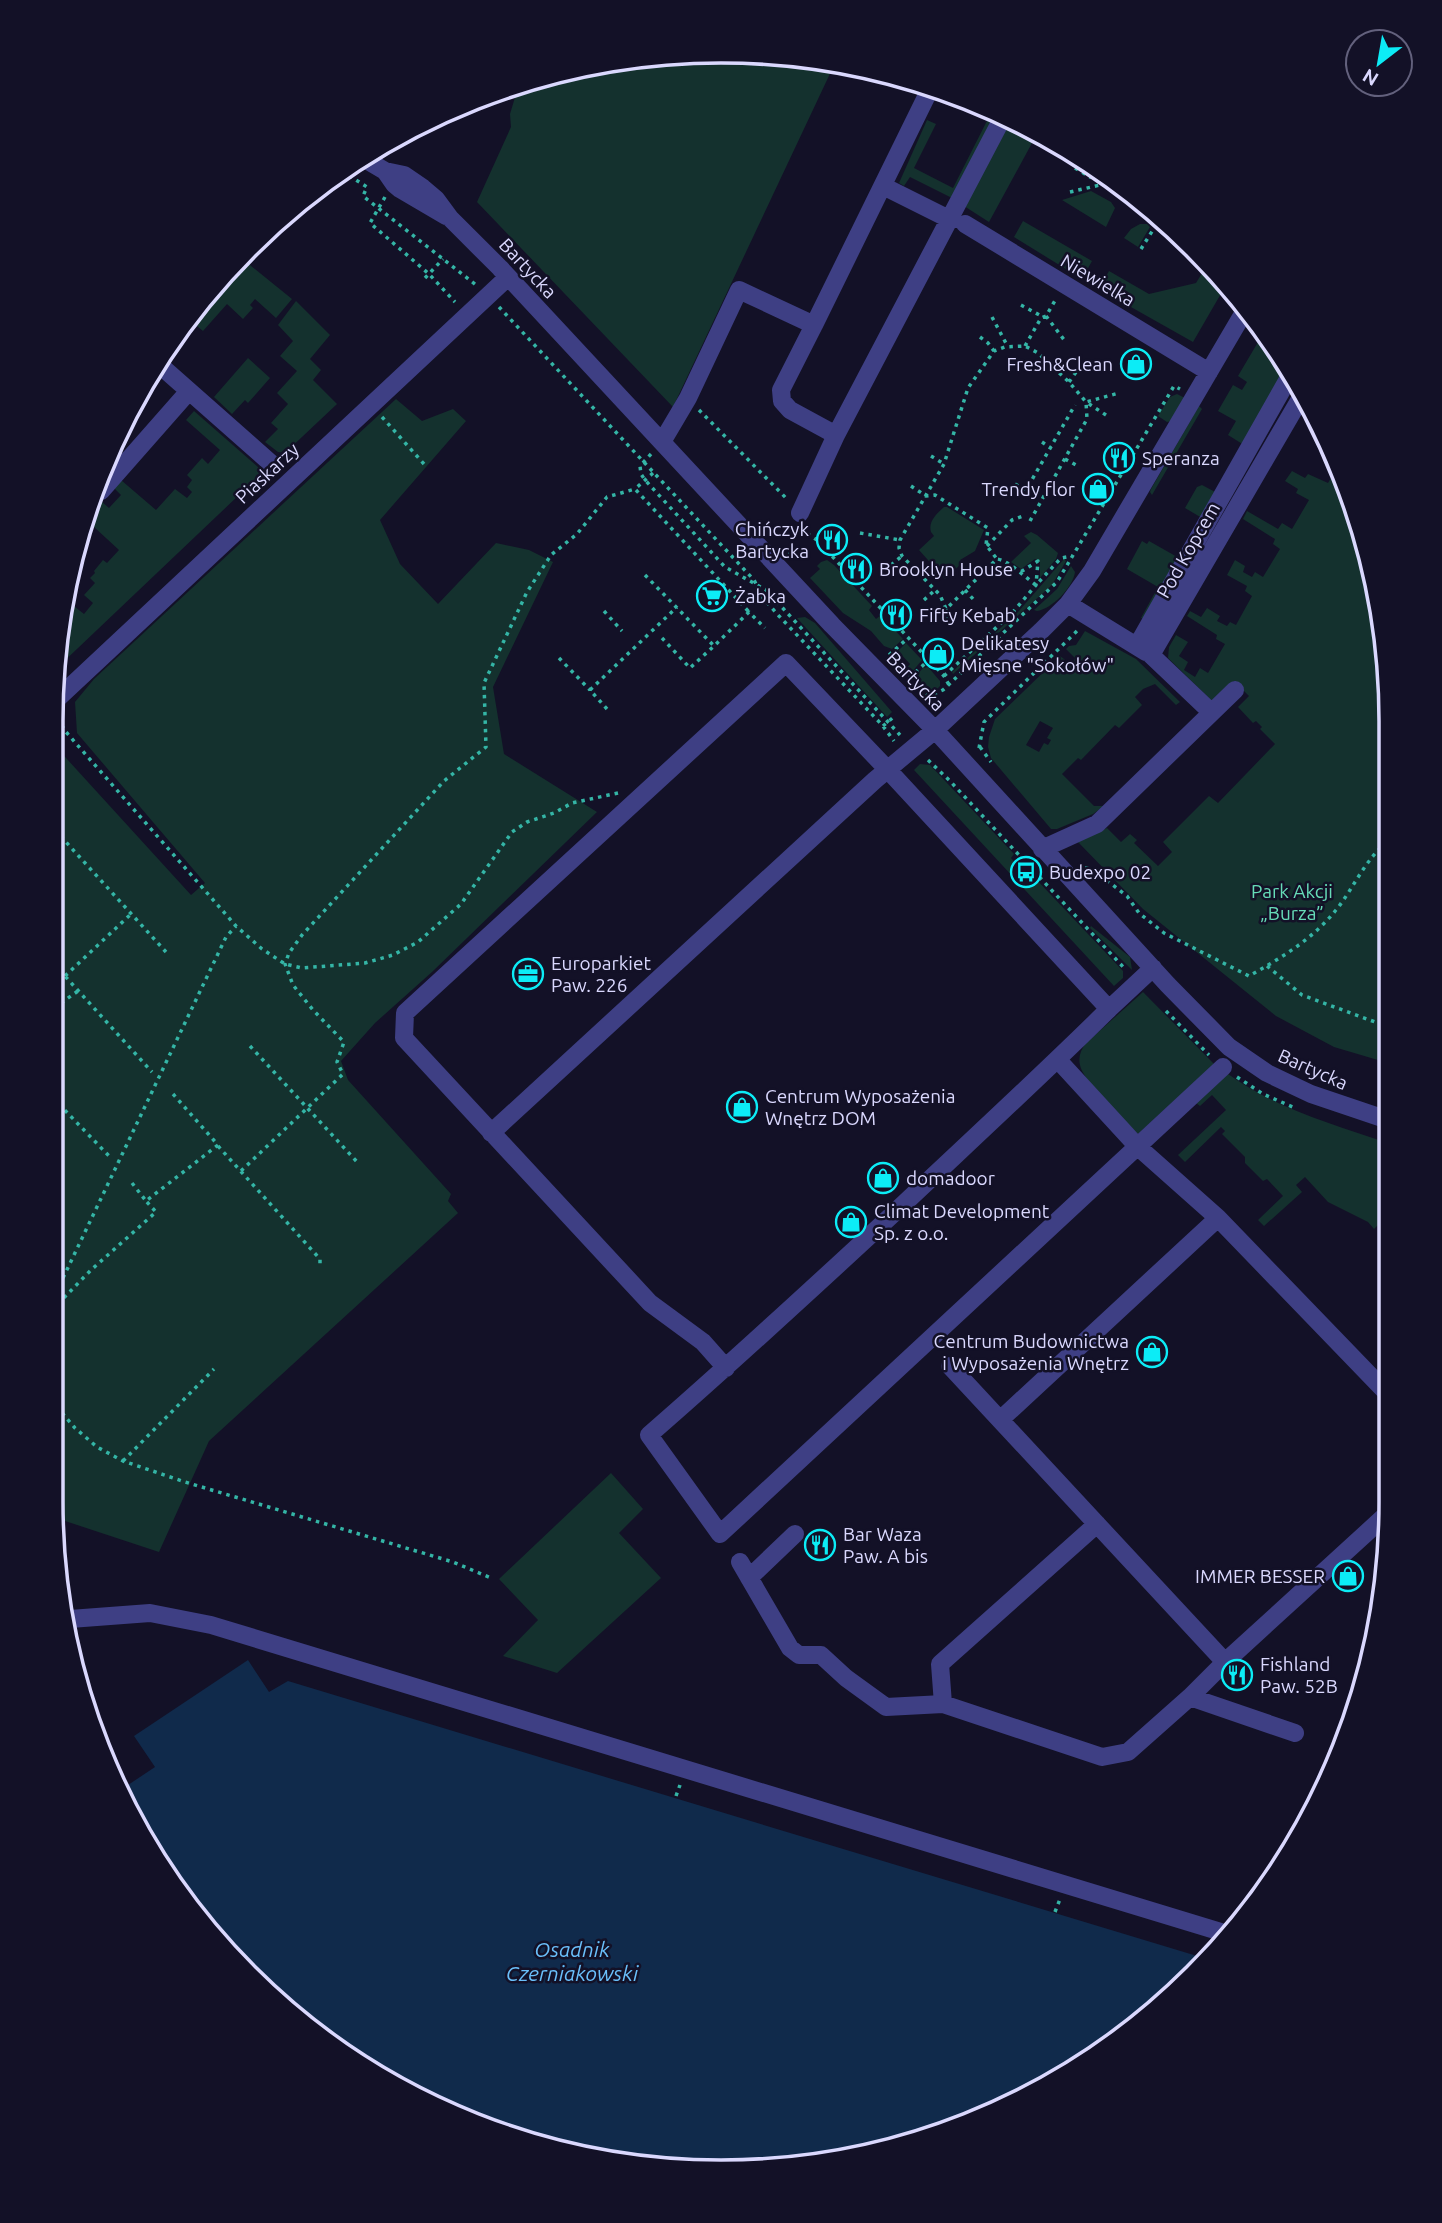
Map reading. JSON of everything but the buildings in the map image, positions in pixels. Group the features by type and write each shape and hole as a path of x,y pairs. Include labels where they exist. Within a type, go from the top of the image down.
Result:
{"street":[{"path":"836,435 790,410 782,401 781,390 927,96"},
{"path":"800,513 836,435 958,222 999,125"},
{"name":"Bartycka","path":"372,163 385,171 400,189 450,218 508,277 1229,1047 1267,1073 1311,1094 1379,1117"},
{"name":"Niewielka","path":"883,186 958,222 1209,372"},
{"name":"Piaskarzy","path":"64,693 508,277"},
{"path":"662,442 688,398 739,290 814,325"},
{"path":"491,1133 934,730 1068,604 1092,571 1241,317"},
{"path":"165,370 274,466"},
{"path":"1144,651 1286,384"},
{"path":"108,484 189,391"},
{"name":"Pod Kopcem","path":"1144,651 1297,404"},
{"path":"1068,604 1144,651 1211,712"},
{"path":"726,1368 702,1342 650,1303 404,1038 405,1013 786,663 1109,1009"},
{"path":"1042,849 1097,824 1235,690"},
{"path":"1153,968 1058,1060 649,1436 720,1534 1223,1067"},
{"path":"1058,1060 1137,1146 1217,1218 1379,1384"},
{"path":"1000,1420 1217,1218"},
{"path":"950,1366 1225,1662"},
{"path":"740,1562 790,1648 799,1655 821,1655 846,1678 886,1707 943,1704 1102,1757 1128,1752 1379,1522"},
{"path":"943,1704 940,1664 1097,1524"},
{"path":"749,1578 795,1534"},
{"path":"74,1619 150,1613 211,1625 1220,1932"},
{"path":"1190,1697 1295,1733"}],"path":[{"path":"1075,168 1091,177"},
{"path":"351,177 368,187 363,196 489,295 756,584 763,598 779,616 883,726 896,715"},
{"path":"1070,192 1100,185"},
{"path":"379,208 370,223 467,315"},
{"path":"1141,248 1155,226"},
{"path":"427,276 443,259"},
{"path":"1025,346 1059,294"},
{"path":"1021,305 1045,317 1065,341"},
{"path":"992,317 1008,346"},
{"path":"980,337 994,351"},
{"path":"949,623 940,595 902,556 901,540 944,464 968,388 994,351 1008,346 1025,346 1038,353 1086,402 1106,415"},
{"path":"1069,382 1081,365"},
{"path":"922,692 929,696 939,693 1048,593 1174,386 1185,392"},
{"path":"1086,402 1119,393"},
{"path":"688,398 800,513"},
{"path":"1030,521 1087,419 1086,402"},
{"path":"371,405 424,464"},
{"path":"1015,484 1026,490 1075,405"},
{"path":"662,442 640,466 640,474 725,567 756,584"},
{"path":"1042,442 1051,448"},
{"path":"931,456 944,464"},
{"path":"1065,459 1076,465"},
{"path":"241,1171 343,1074 337,1062 344,1042 293,985 285,964 289,953 302,935 444,781 486,747 484,683 527,592 551,555 577,534 607,497 635,489 653,473"},
{"path":"911,486 926,496 935,495 988,528 986,546 997,559 1004,560 1036,585"},
{"path":"635,489 765,628"},
{"path":"986,546 1012,520 1023,516"},
{"path":"789,559 795,525 817,540 944,676 948,685"},
{"path":"860,533 901,540"},
{"path":"891,565 902,556"},
{"path":"944,676 1013,612 1061,558 1072,556"},
{"path":"946,609 997,559"},
{"path":"1019,573 1038,561 1036,585"},
{"path":"645,575 714,646"},
{"path":"924,600 935,590"},
{"path":"965,590 974,600"},
{"path":"590,690 677,607"},
{"path":"604,611 622,631"},
{"path":"662,638 690,668 749,612"},
{"path":"980,747 984,722 1078,632 1082,623"},
{"path":"889,655 908,638"},
{"path":"559,658 607,709"},
{"path":"909,678 929,660"},
{"path":"888,722 913,749"},
{"path":"63,728 236,926 262,950 285,964 302,968 318,969 365,963 393,955 418,942 461,904 512,832 527,822 554,813 572,803 618,793"},
{"path":"63,839 166,952"},
{"path":"1083,867 1092,869 1126,896 1139,913 1164,933 1249,976 1305,942 1335,912 1379,848"},
{"path":"131,914 65,976 152,1072"},
{"path":"63,1278 226,937 236,926"},
{"path":"1267,965 1302,996 1375,1022 1379,1020"},
{"path":"63,1002 79,991"},
{"path":"250,1046 359,1164"},
{"path":"173,1094 320,1259 320,1265"},
{"path":"63,1108 110,1157"},
{"path":"146,1200 218,1145"},
{"path":"63,1299 91,1270 156,1213 132,1182"},
{"path":"122,1461 214,1369"},
{"path":"63,1414 97,1447 122,1461 453,1562 491,1578"}],"green space":[{"path":"721,63 764,64 830,73 673,407 477,202 511,127 510,114 515,96 551,85 635,69"},
{"path":"927,120 936,124 914,168 953,188 988,120 993,122 954,199 910,177 904,186 899,183"},
{"path":"1005,128 1033,142 989,222 964,206"},
{"path":"1091,191 1111,202 1115,208 1106,227 1062,200"},
{"path":"1023,221 1092,261 1082,279 1014,237"},
{"path":"1140,224 1150,227 1138,247 1124,238 1131,229"},
{"path":"248,264 292,299 276,318 255,299 250,305 253,308 243,319 227,304 203,331 196,325"},
{"path":"1109,271 1149,294 1196,283 1202,273 1221,293 1193,342 1099,289"},
{"path":"296,301 330,335 310,359 321,370 313,380 337,404 285,453 278,452 265,442 278,429 271,423 288,404 277,393 297,371 280,356 293,341 278,325"},
{"path":"1258,341 1283,378 1244,445 1228,435 1236,421 1218,411 1233,385 1242,390 1247,382 1238,376"},
{"path":"248,358 270,378 248,403 245,400 232,414 214,397"},
{"path":"1177,394 1185,398 1172,421 1167,422 1158,416 1170,397"},
{"path":"396,399 422,421 453,409 466,421 380,520 400,564 438,604 496,543 529,550 553,562 493,687 504,754 597,812 432,972 375,1023 341,1061 348,1080 451,1194 448,1201 458,1213 209,1441 159,1552 63,1520 63,755 191,895 205,883 77,733 75,702 94,679"},
{"path":"1199,406 1202,409 1152,495 1151,489"},
{"path":"194,411 259,468 259,476 66,659 74,606 84,614 93,603 84,595 95,583 90,578 103,560 107,563 119,550 94,527 92,529 101,501 109,508 121,495 113,487 121,480 156,510 175,489 187,498 192,492 187,487 192,480 187,475 202,458 208,464 220,450 186,420"},
{"name":"Park Akcji „Burza”","path":"1292,471 1305,478 1308,474 1328,483 1332,477 1357,551 1378,678 1379,1060 1334,1047 1276,1016 1143,909 1078,842 1107,828 1121,842 1130,834 1137,840 1134,843 1158,866 1172,852 1163,842 1209,796 1218,803 1275,744 1256,721 1253,723 1238,707 1249,696 1234,681 1212,701 1168,658 1169,647 1176,635 1188,642 1179,656 1188,662 1184,670 1195,677 1200,668 1208,673 1225,644 1216,639 1217,635 1187,616 1190,611 1201,617 1207,608 1220,616 1217,621 1227,626 1230,622 1236,625 1252,596 1245,591 1247,586 1227,575 1235,560 1245,566 1243,572 1252,577 1255,572 1263,577 1280,549 1273,544 1275,539 1243,519 1247,511 1278,529 1282,523 1292,529 1309,500 1296,493 1298,489 1285,481"},
{"path":"1202,485 1217,493 1202,518 1185,508 1197,487"},
{"path":"944,507 984,530 975,551 960,560 962,563 945,579 919,550 934,536 930,528 932,522"},
{"path":"1031,532 1058,553 1040,578 1040,561 1035,559 1021,569 1011,562 1031,543 1024,536"},
{"path":"1142,541 1147,544 1149,541 1179,558 1144,619 1141,618 1158,587 1127,569"},
{"path":"1064,559 1066,561 1052,585 953,674 952,672 1018,612"},
{"path":"827,560 872,606 869,610 876,619 881,615 903,639 892,649 884,646 871,631 843,613 810,578 820,569 817,566"},
{"path":"1071,566 1075,572 1066,590 1049,606 1034,610 1057,589"},
{"path":"805,617 815,623 892,712 887,717 797,618"},
{"path":"1085,631 1136,659 1180,702 1176,705 1155,684 1143,689 1135,697 1142,705 1119,728 1115,725 1081,760 1078,758 1062,774 1094,806 1104,806 1093,814 1051,829 991,758 989,737 995,719 1060,656 1072,665 1075,658 1066,649 1076,645","holes":["1040,721 1053,728 1047,738 1051,740 1048,745 1044,743 1039,752 1026,745"]},
{"path":"906,643 922,660 912,672 906,669 910,664 898,651"},
{"path":"928,667 940,681 940,686 934,692 924,689 914,678 923,668"},
{"path":"920,764 930,765 1014,854 1011,858 1031,881 1035,878 1123,971 1123,978 1114,986 914,770"},
{"path":"1091,926 1130,957 1132,970 1090,928"},
{"path":"1143,992 1214,1064 1138,1134 1088,1081 1079,1059 1085,1044"},
{"path":"1228,1074 1285,1106 1379,1140 1379,1224 1374,1229 1368,1222 1328,1202 1305,1177 1296,1185 1302,1192 1264,1226 1258,1220 1283,1196 1267,1179 1263,1181 1245,1163 1245,1157 1222,1134 1225,1131 1221,1127 1185,1162 1178,1155 1226,1110 1212,1095 1200,1106 1196,1103"},
{"path":"611,1473 643,1509 619,1533 661,1578 557,1673 503,1656 538,1620 499,1579"}],"water":[{"name":"Osadnik Czerniakowski","path":"248,1660 269,1692 288,1681 1197,1956 1155,1997 1087,2049 1012,2092 933,2125 849,2147 764,2159 678,2159 593,2147 509,2125 430,2092 355,2049 287,1997 226,1936 174,1868 151,1831 127,1785 155,1767 134,1736"}],"place":[{"name":"Fresh&Clean","path":"1136,364"},
{"name":"Speranza","path":"1119,458"},
{"name":"Trendy flor","path":"1098,489"},
{"name":"Chińczyk Bartycka","path":"832,540"},
{"name":"Brooklyn House","path":"856,569"},
{"name":"Żabka","path":"712,596"},
{"name":"Fifty Kebab","path":"896,615"},
{"name":"Delikatesy Mięsne \"Sokołów\"","path":"938,654"},
{"name":"Budexpo 02","path":"1026,872"},
{"name":"Europarkiet Paw. 226","path":"528,974"},
{"name":"Centrum Wyposażenia Wnętrz DOM","path":"742,1107"},
{"name":"domadoor","path":"883,1178"},
{"name":"Climat Development Sp. z o.o.","path":"851,1222"},
{"name":"Centrum Budownictwa i Wyposażenia Wnętrz","path":"1152,1352"},
{"name":"Bar Waza Paw. A bis","path":"820,1545"},
{"name":"IMMER BESSER","path":"1348,1576"},
{"name":"Fishland Paw. 52B","path":"1237,1675"}]}
